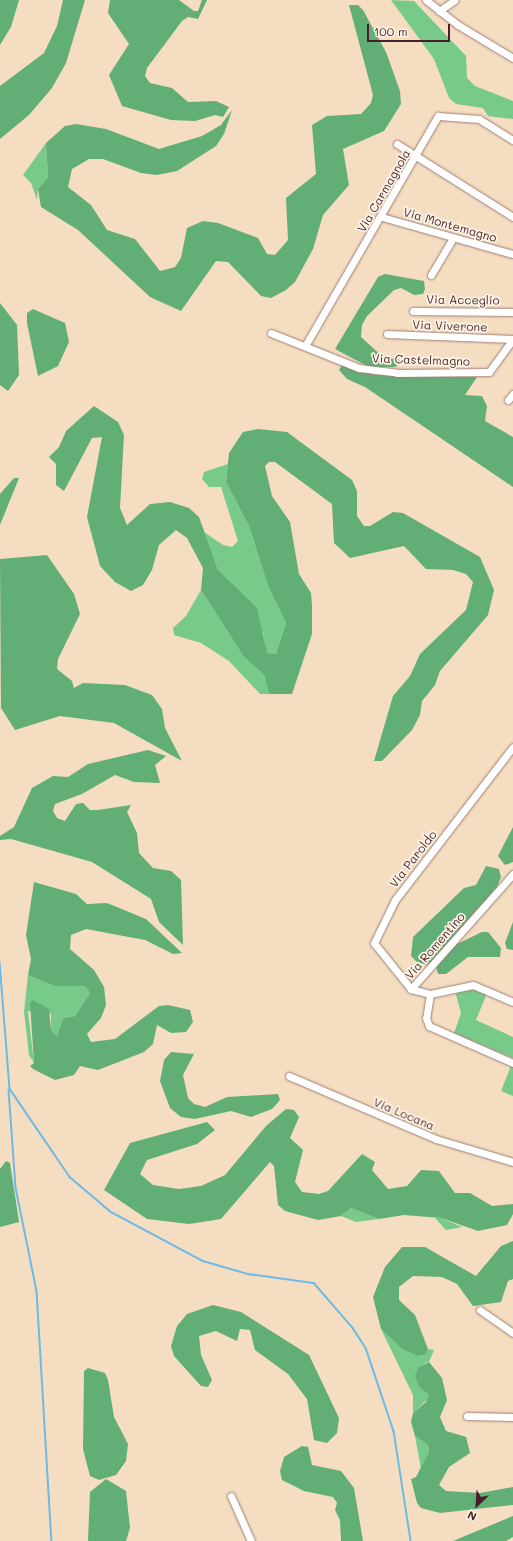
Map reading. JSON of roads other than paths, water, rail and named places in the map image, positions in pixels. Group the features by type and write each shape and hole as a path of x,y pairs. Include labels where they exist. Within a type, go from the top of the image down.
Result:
{"street":[{"path":"426,0 439,11 513,58"},
{"path":"439,11 455,0"},
{"name":"Via Carmagnola","path":"305,346 442,114 479,119 513,140"},
{"path":"397,144 513,217"},
{"name":"Via Montemagno","path":"382,217 513,254"},
{"path":"431,275 454,238"},
{"name":"Via Acceglio","path":"413,311 513,312"},
{"name":"Via Castelmagno","path":"271,333 376,371 482,374 489,372 513,339"},
{"name":"Via Viverone","path":"387,334 513,339"},
{"name":"Via Paroldo","path":"411,989 374,943 395,900 513,747"},
{"name":"Via Romentino","path":"513,874 411,989 430,994 473,985 513,1002"},
{"path":"430,994 426,1018 429,1026 513,1062"},
{"name":"Via Locana","path":"289,1076 445,1143 513,1162"},
{"path":"480,1310 513,1333"},
{"path":"467,1416 513,1417"},
{"path":"231,1496 250,1541"}],"waterway":[{"path":"0,962 10,1089 70,1177 111,1212 203,1261 248,1274 314,1283 353,1328 366,1348 394,1431 411,1541"},
{"path":"9,1090 16,1188 37,1291 52,1541"}]}
